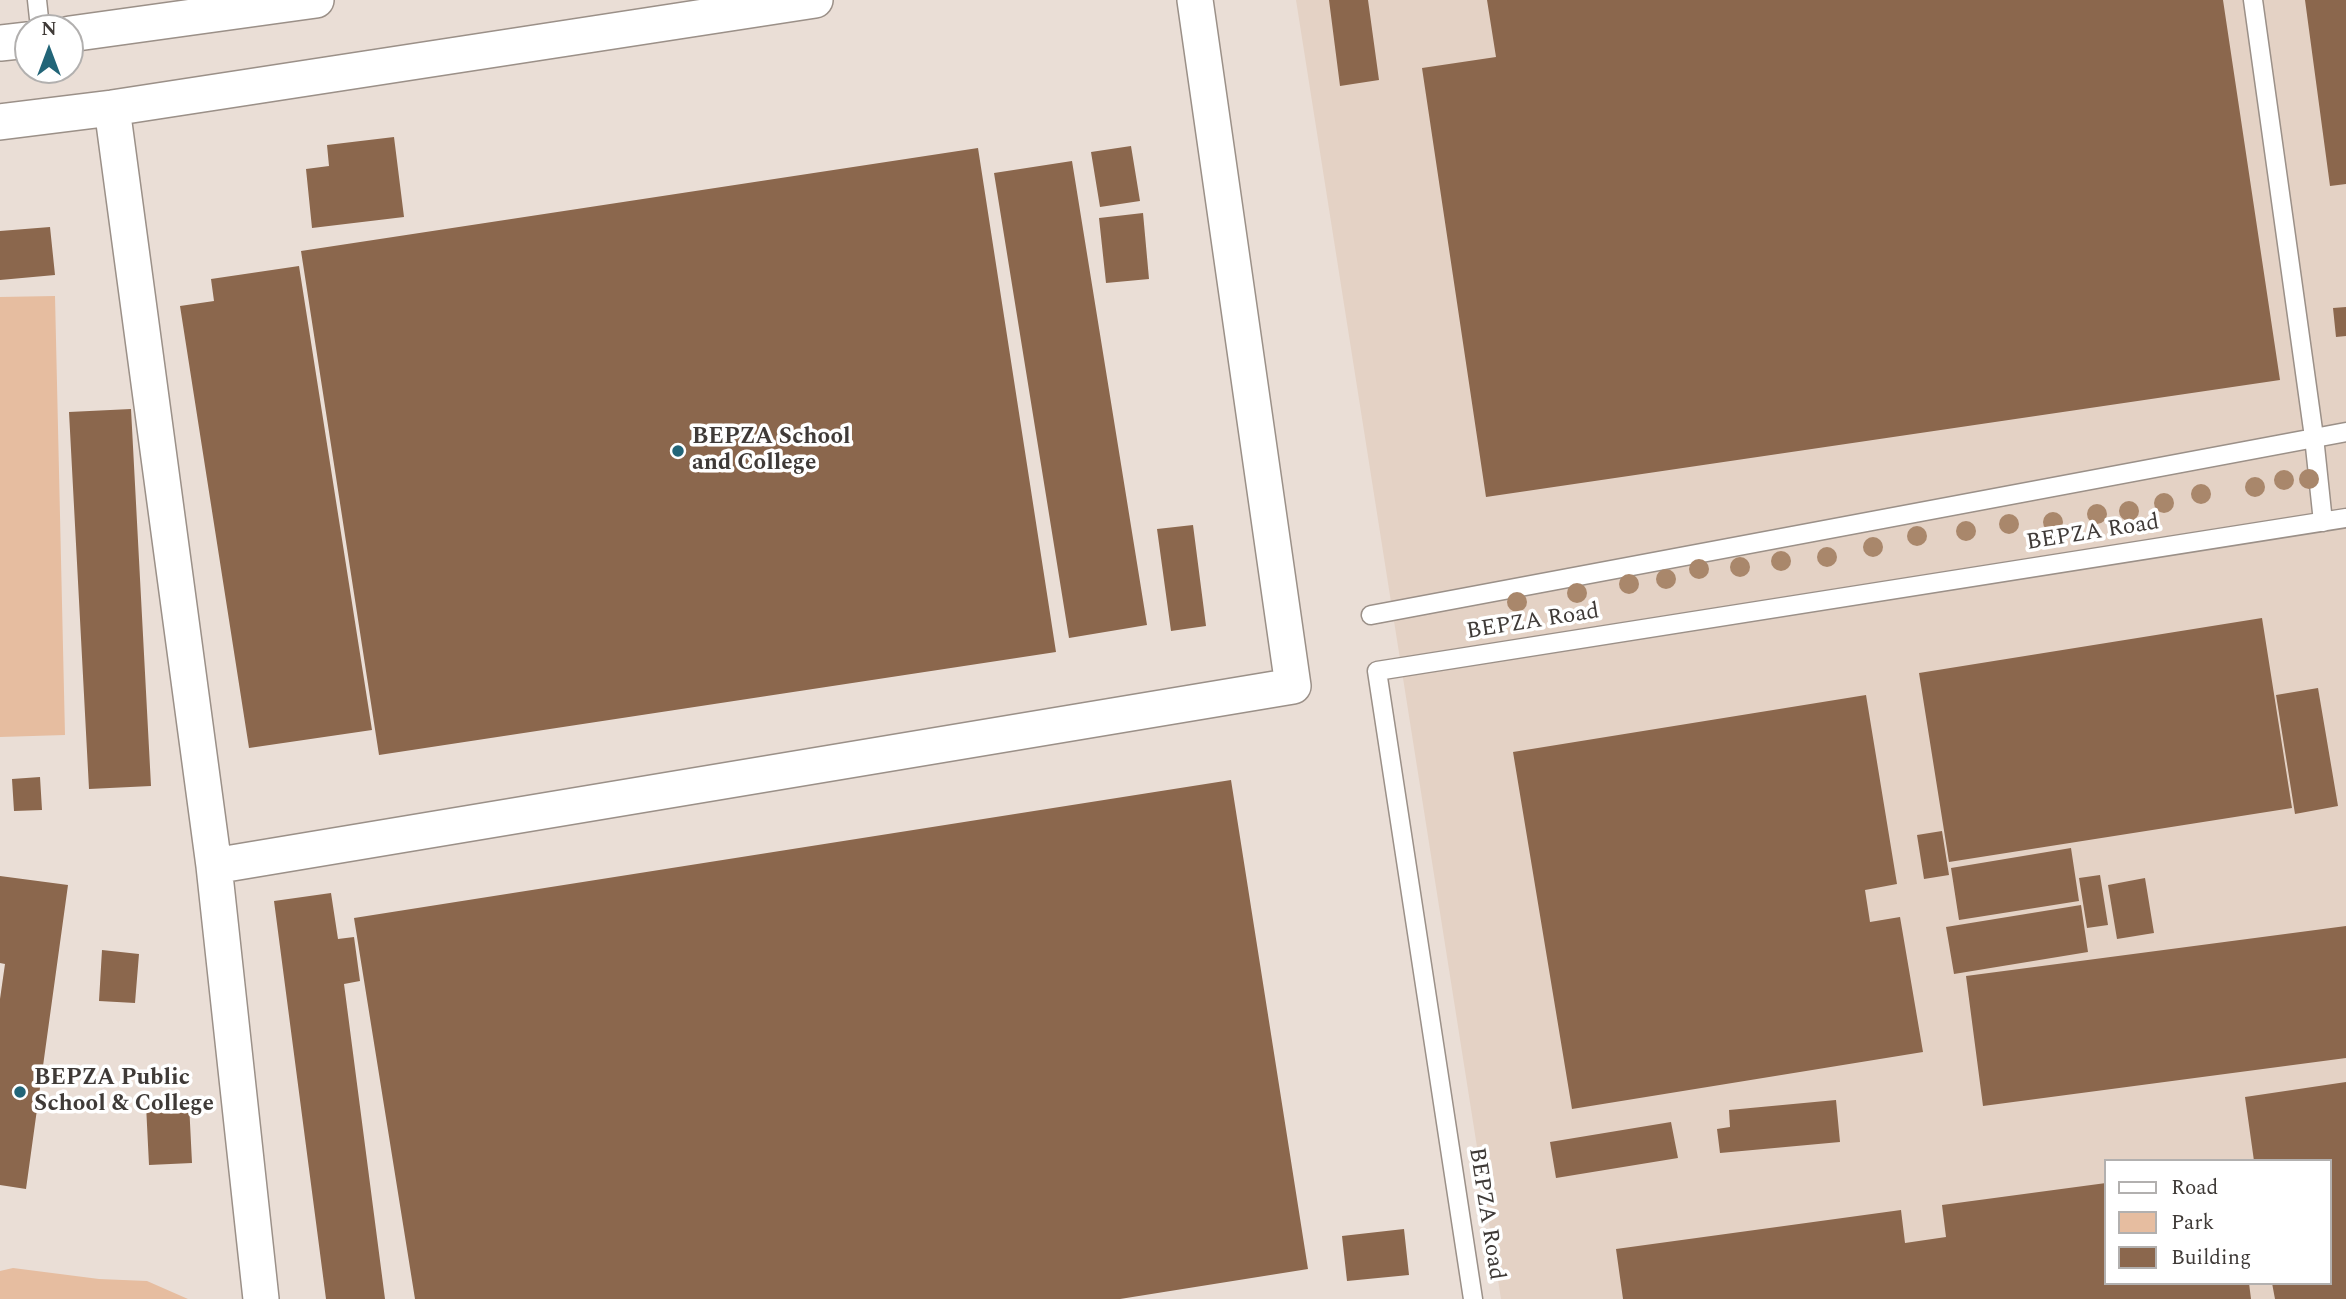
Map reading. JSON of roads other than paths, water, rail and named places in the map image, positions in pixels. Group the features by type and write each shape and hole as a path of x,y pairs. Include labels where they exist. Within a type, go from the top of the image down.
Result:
{"street":[{"path":"84,32 316,0"},
{"path":"0,122 112,108 816,0"},
{"path":"214,866 1293,686 1195,0"},
{"path":"112,108 214,866 261,1299"}],"lane":[{"path":"2253,0 2314,437 2323,522"},
{"name":"BEPZA Road","path":"1371,615 2346,432"},
{"name":"BEPZA Road","path":"1473,1299 1377,671 2346,518"}],"place":[{"name":"BEPZA School and College","path":"678,451"},
{"name":"BEPZA Public School & College","path":"20,1092"}]}
